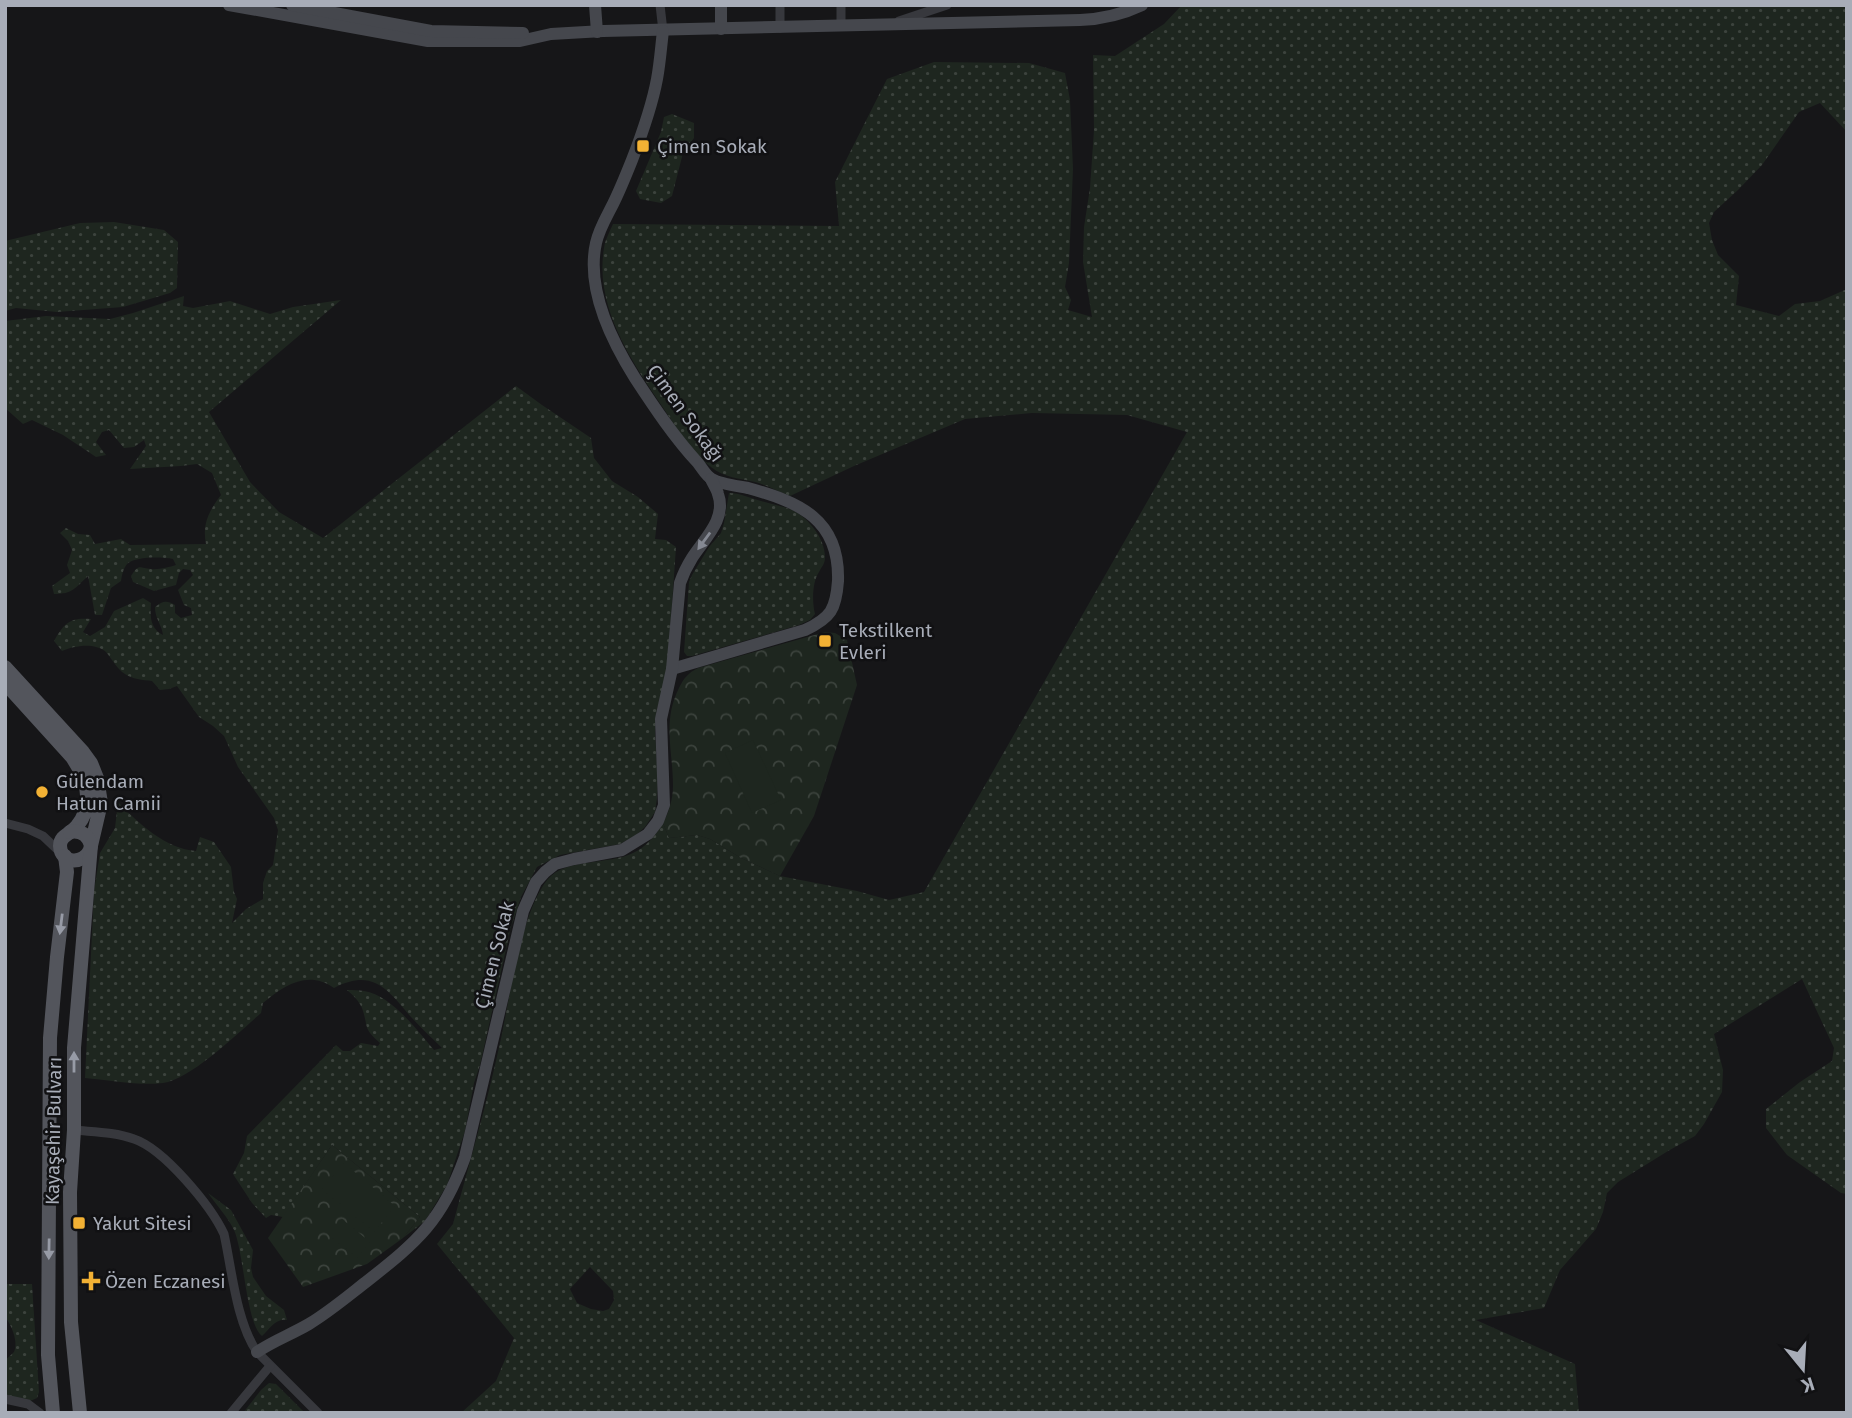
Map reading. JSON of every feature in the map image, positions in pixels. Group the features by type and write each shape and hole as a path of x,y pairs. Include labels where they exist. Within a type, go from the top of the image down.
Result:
{"main road":[{"path":"229,5 344,15"},
{"path":"292,5 344,15 428,41 520,41 551,34 597,32 1092,20 1123,14 1142,5"},
{"path":"595,5 597,32"},
{"path":"721,5 721,29"},
{"name":"Çimen Sokağı","path":"663,31 657,78 646,122 596,243 595,281 598,300 634,376 663,420 711,479 780,497 809,512 827,531 837,564 836,597 825,620 805,630 672,669"},
{"name":"Çimen Sokak","path":"257,1352 308,1325 361,1286 421,1236 443,1207 468,1149 523,911 536,882 555,864 622,850 648,834 658,821 664,805 662,719 672,669 680,583 684,570 712,530 720,508 719,495 711,479"},
{"name":"Kayaşehir Bulvarı","path":"5,667 83,752 97,778 101,793 90,850 74,1048 70,1289 79,1413"},
{"path":"5,683 80,769 89,799 87,809 71,832"},
{"path":"80,831 88,836 90,850 82,860 72,861 61,850 61,841 66,834 80,831"},
{"name":"Kayaşehir Bulvarı","path":"53,1413 39,1398 48,1336 50,1038 68,873 64,855"},
{"path":"48,1336 54,1328 65,1324 72,1338"}],"street":[{"name":"Çimen Sokağı","path":"660,5 663,31"},
{"path":"780,5 780,28"},
{"path":"841,5 841,26"},
{"path":"890,24 947,5"},
{"path":"5,823 43,836 64,855"},
{"path":"43,836 71,832"},
{"path":"74,1130 135,1139 152,1147 178,1172 218,1222 224,1234 245,1328 257,1352 318,1413"},
{"path":"231,1413 271,1366"},
{"path":"5,1399 39,1398 40,1413"}],"green space":[{"path":"1182,5 1847,5 1847,132 1820,103 1799,112 1762,165 1714,212 1709,223 1718,255 1739,276 1736,305 1779,316 1795,304 1820,301 1847,289 1847,1194 1841,1193 1787,1155 1766,1128 1766,1109 1832,1061 1834,1048 1802,979 1714,1034 1723,1070 1722,1092 1704,1124 1695,1136 1618,1182 1607,1193 1596,1229 1560,1270 1544,1308 1476,1320 1575,1364 1579,1413 461,1413 496,1381 514,1338 437,1244 453,1224 489,1089 523,934 538,894 548,879 566,868 633,853 650,840 663,823 669,838 697,835 710,839 741,858 780,876 889,900 924,892 1187,432 1127,415 1032,413 965,419 790,496 759,483 727,476 716,471 697,455 685,440 640,373 619,334 610,313 602,270 605,245 613,224 839,226 835,182 887,79 934,62 1029,63 1065,73 1070,100 1073,169 1069,263 1065,287 1071,300 1068,310 1092,317 1083,262 1094,130 1093,55 1115,56 1164,24","holes":["590,1267 613,1291 614,1300 609,1309 603,1311 577,1303 570,1289"]},
{"path":"672,114 694,123 694,138 683,153 672,196 661,203 640,199 636,191 661,132 664,117"},
{"path":"114,222 164,230 178,242 177,288 170,293 123,307 57,312 16,308 5,311 5,241 80,223"},
{"path":"184,296 183,306 193,308 230,301 270,314 293,307 341,300 209,412 250,482 279,512 323,538 516,386 591,438 594,458 612,481 638,497 658,514 655,539 666,540 676,547 667,676 657,709 655,733 658,780 655,812 645,827 620,844 560,855 537,867 521,897 511,927 465,1131 447,1185 425,1221 403,1238 420,1217 332,1145 283,1217 271,1215 266,1218 252,1203 233,1174 244,1153 247,1136 336,1045 343,1051 350,1051 361,1043 378,1046 380,1043 368,1030 359,1003 347,990 364,991 384,999 412,1024 434,1050 442,1048 378,984 359,980 334,988 324,982 305,980 287,986 263,1003 261,1013 227,1043 174,1080 145,1084 85,1078 94,891 100,853 115,828 118,802 144,826 174,845 196,851 200,837 214,842 231,867 237,899 232,923 246,909 263,899 263,883 267,871 273,865 278,830 274,818 238,767 224,736 199,717 177,686 160,690 152,681 125,674 101,649 84,646 62,651 54,641 68,622 78,619 91,619 83,632 90,636 105,627 114,611 143,598 151,603 152,622 163,635 155,611 155,607 162,602 175,605 175,613 181,618 192,615 191,608 184,605 178,590 193,575 190,570 183,569 179,573 176,585 154,591 133,582 131,576 138,568 154,569 176,565 173,559 143,558 127,564 121,581 111,588 102,615 95,615 88,576 66,593 54,594 52,586 70,573 67,565 72,550 60,533 66,528 78,534 90,535 95,544 121,539 130,545 206,544 208,518 221,495 212,473 197,464 130,469 146,446 144,440 134,447 124,448 109,430 102,432 96,442 106,455 96,457 63,435 32,420 23,424 5,408 5,321 46,316 110,319"},
{"path":"729,493 792,510 815,530 825,557 814,587 815,614 810,620 799,625 687,656 684,652 689,582 709,547 721,533"},
{"path":"825,632 835,633 847,640 857,685 814,816 780,876 741,858 710,839 697,835 669,838 663,823 673,791 671,713 674,700 685,679 698,668"},
{"path":"753,740 781,800 752,813 725,753"},
{"path":"332,1145 420,1217 403,1238 367,1264 303,1287 268,1238"},
{"path":"344,1163 395,1206 374,1232 322,1189"},
{"path":"208,1193 231,1210 253,1250 253,1277 266,1296 284,1310 287,1320 276,1322 262,1336 252,1317 234,1230"},
{"path":"342,1219 370,1242 357,1258 328,1234"},
{"path":"5,1284 32,1284 39,1392 37,1398 28,1402 5,1396 5,1360 14,1352 16,1343 5,1317"},
{"path":"269,1383 276,1384 305,1413 243,1413"}],"place":[{"name":"Çimen Sokak","path":"643,146"},
{"name":"Tekstilkent Evleri","path":"825,641"},
{"name":"Gülendam Hatun Camii","path":"42,792"},
{"name":"Yakut Sitesi","path":"79,1223"},
{"name":"Özen Eczanesi","path":"91,1281"}]}
